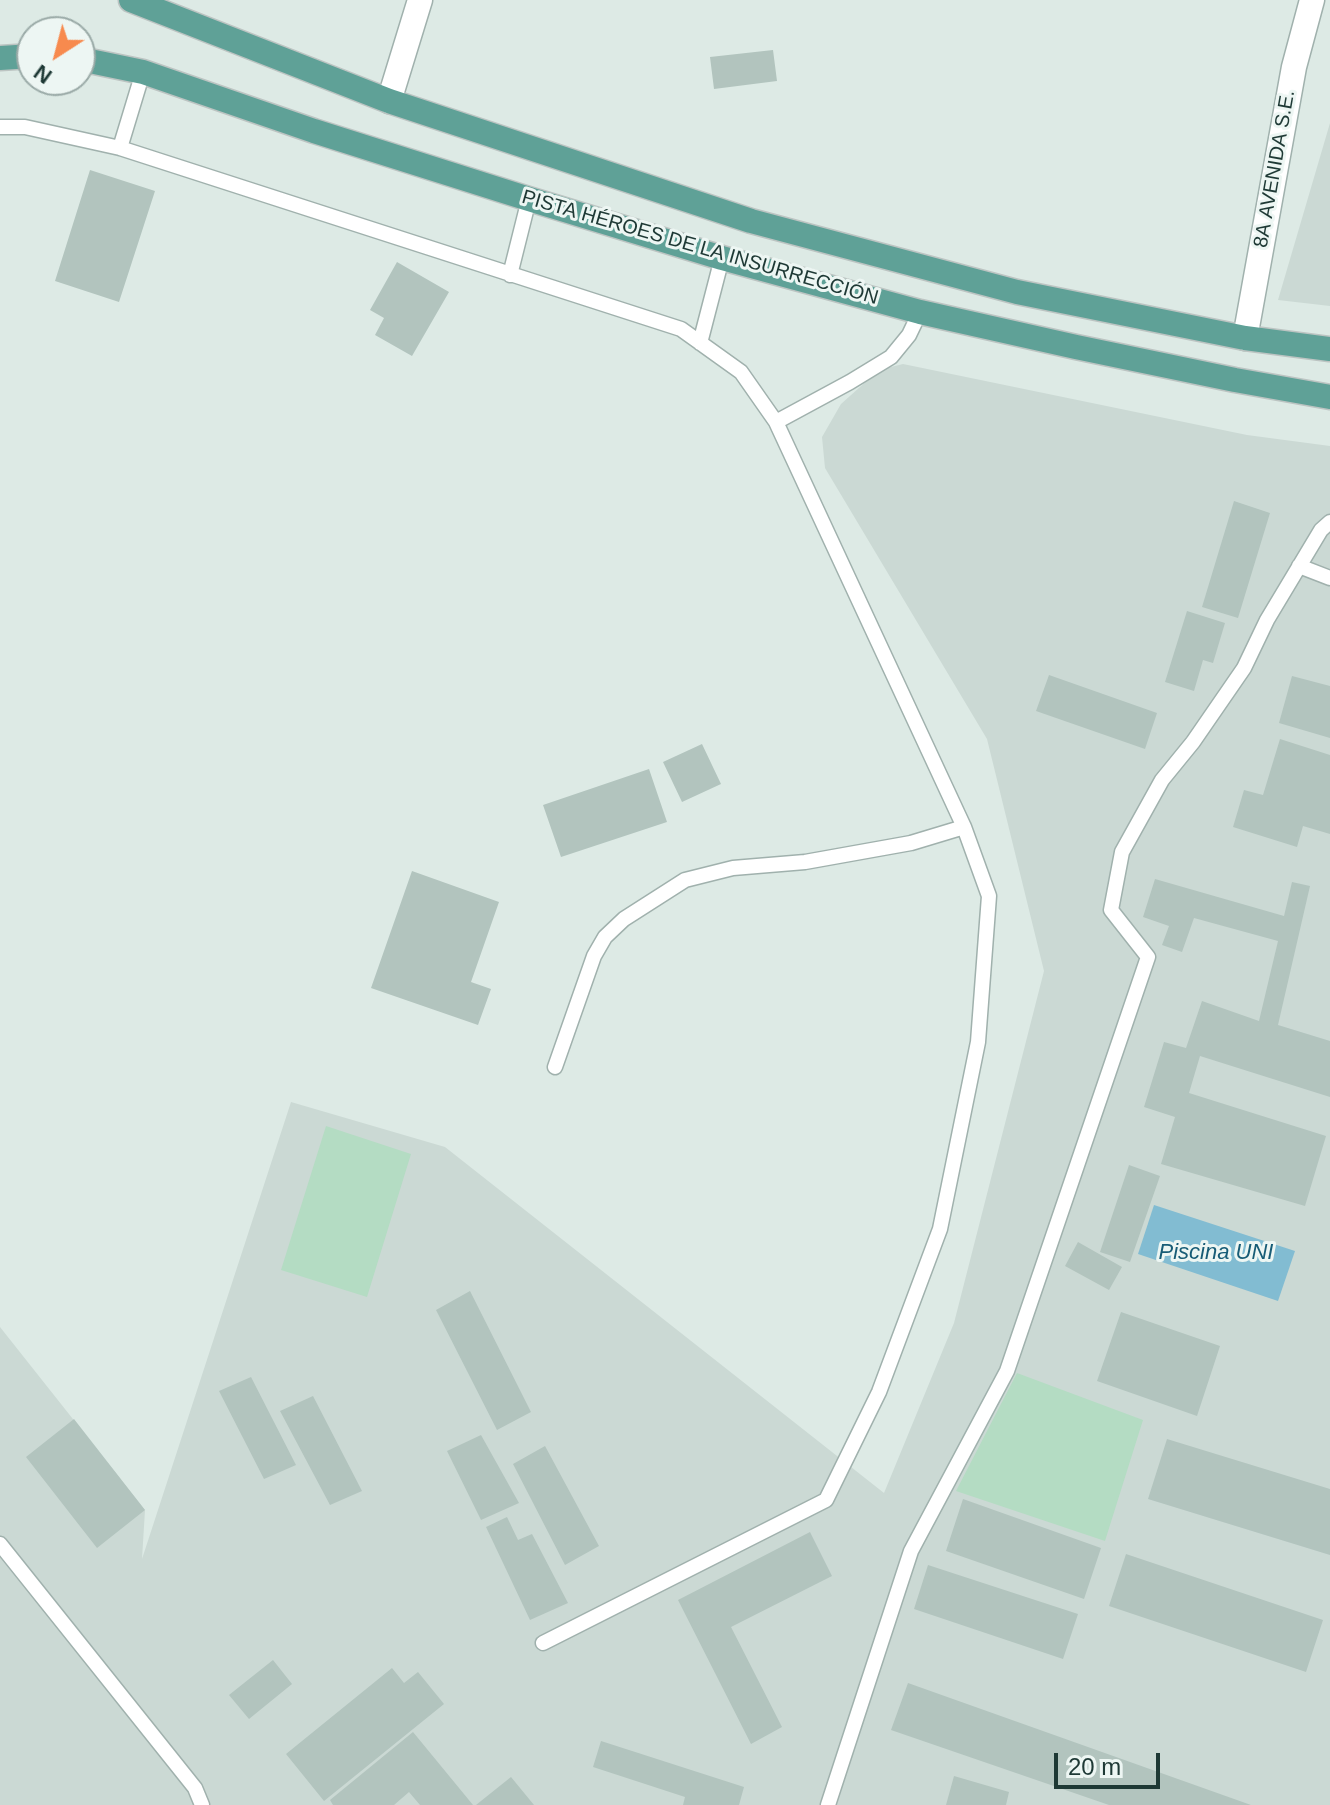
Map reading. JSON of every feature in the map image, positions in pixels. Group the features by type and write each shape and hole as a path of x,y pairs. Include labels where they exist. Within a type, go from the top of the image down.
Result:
{"main road":[{"name":"PISTA HÉROES DE LA INSURRECCIÓN","path":"131,0 164,7 389,101 751,221 1017,292 1245,338 1330,349"},
{"name":"PISTA HÉROES DE LA INSURRECCIÓN","path":"96,62 143,72 314,131 722,258 920,312 1235,380 1330,397"}],"street":[{"path":"389,101 420,0"},
{"name":"8A AVENIDA S.E.","path":"1245,338 1294,67 1312,0"}],"lane":[{"path":"120,148 143,72"},
{"path":"0,127 25,127 120,148 681,329 741,372 776,422 964,827 989,896 978,1042 940,1229 879,1392 826,1500 543,1643"},
{"path":"510,275 529,199"},
{"path":"700,343 722,258"},
{"path":"776,422 891,357 909,335 920,312"},
{"path":"828,1805 911,1551 1007,1371 1148,957 1111,910 1122,852 1162,780 1193,742 1244,668 1267,620 1321,530 1330,522"},
{"path":"1299,566 1330,578"},
{"path":"555,1067 594,956 605,937 624,919 685,880 733,868 805,862 911,843 964,827"},
{"path":"0,1544 195,1788 202,1805"}],"shaded area":[{"path":"1330,123 1330,306 1278,300"},
{"path":"903,364 1247,435 1330,446 1330,1805 0,1805 0,1327 145,1510 142,1559 291,1102 445,1147 884,1493 954,1323 1044,971 987,739 825,468 822,437 841,404 879,370"}],"green space":[{"path":"326,1126 411,1154 367,1297 281,1270"},
{"path":"1017,1373 1143,1420 1105,1541 956,1491"}],"water":[{"name":"Piscina UNI","path":"1154,1205 1295,1251 1278,1301 1138,1254"}],"building":[{"path":"773,50 777,81 714,89 710,57"},
{"path":"90,170 155,191 119,302 55,281"},
{"path":"397,262 449,292 412,356 375,335 384,318 370,310"},
{"path":"1234,501 1270,513 1238,618 1202,607"},
{"path":"1187,611 1225,623 1213,663 1203,660 1194,691 1165,682"},
{"path":"1049,675 1157,713 1145,749 1036,711"},
{"path":"1292,676 1330,686 1330,738 1279,723"},
{"path":"1280,739 1330,755 1330,834 1303,826 1297,847 1233,827 1244,790 1263,795"},
{"path":"702,744 721,784 682,802 663,762"},
{"path":"649,769 667,822 561,857 543,805"},
{"path":"412,871 499,902 471,982 491,989 478,1025 371,988"},
{"path":"1155,879 1284,916 1292,882 1310,886 1278,1025 1330,1041 1330,1097 1200,1056 1189,1093 1326,1136 1305,1206 1161,1164 1175,1117 1144,1107 1164,1042 1186,1048 1202,1001 1259,1021 1278,941 1194,918 1182,952 1162,945 1169,926 1143,917"},
{"path":"1129,1165 1160,1176 1130,1262 1100,1252"},
{"path":"1078,1242 1122,1267 1109,1290 1065,1266"},
{"path":"470,1291 531,1412 497,1430 436,1310"},
{"path":"1121,1312 1220,1346 1197,1416 1097,1381"},
{"path":"251,1377 296,1465 264,1479 219,1391"},
{"path":"313,1396 362,1491 330,1505 280,1411"},
{"path":"74,1419 145,1510 97,1548 26,1457"},
{"path":"481,1435 519,1503 481,1520 447,1451"},
{"path":"1167,1439 1330,1489 1330,1555 1148,1499"},
{"path":"545,1446 599,1546 565,1565 513,1464"},
{"path":"963,1499 1101,1548 1084,1599 946,1551"},
{"path":"507,1517 518,1540 532,1534 568,1603 530,1620 486,1527"},
{"path":"810,1532 832,1576 731,1627 782,1727 751,1744 678,1600"},
{"path":"1126,1554 1323,1620 1306,1672 1109,1606"},
{"path":"928,1565 1078,1614 1063,1659 914,1609"},
{"path":"273,1660 292,1684 249,1719 229,1695"},
{"path":"392,1668 404,1683 418,1672 444,1704 324,1801 286,1754"},
{"path":"908,1683 1251,1805 1109,1805 891,1730"},
{"path":"413,1732 473,1805 420,1805 409,1792 394,1805 333,1805 330,1800"},
{"path":"601,1741 744,1787 739,1805 683,1805 685,1797 593,1767"},
{"path":"954,1776 1009,1792 1006,1805 946,1805"},
{"path":"511,1777 534,1805 476,1805"}]}
